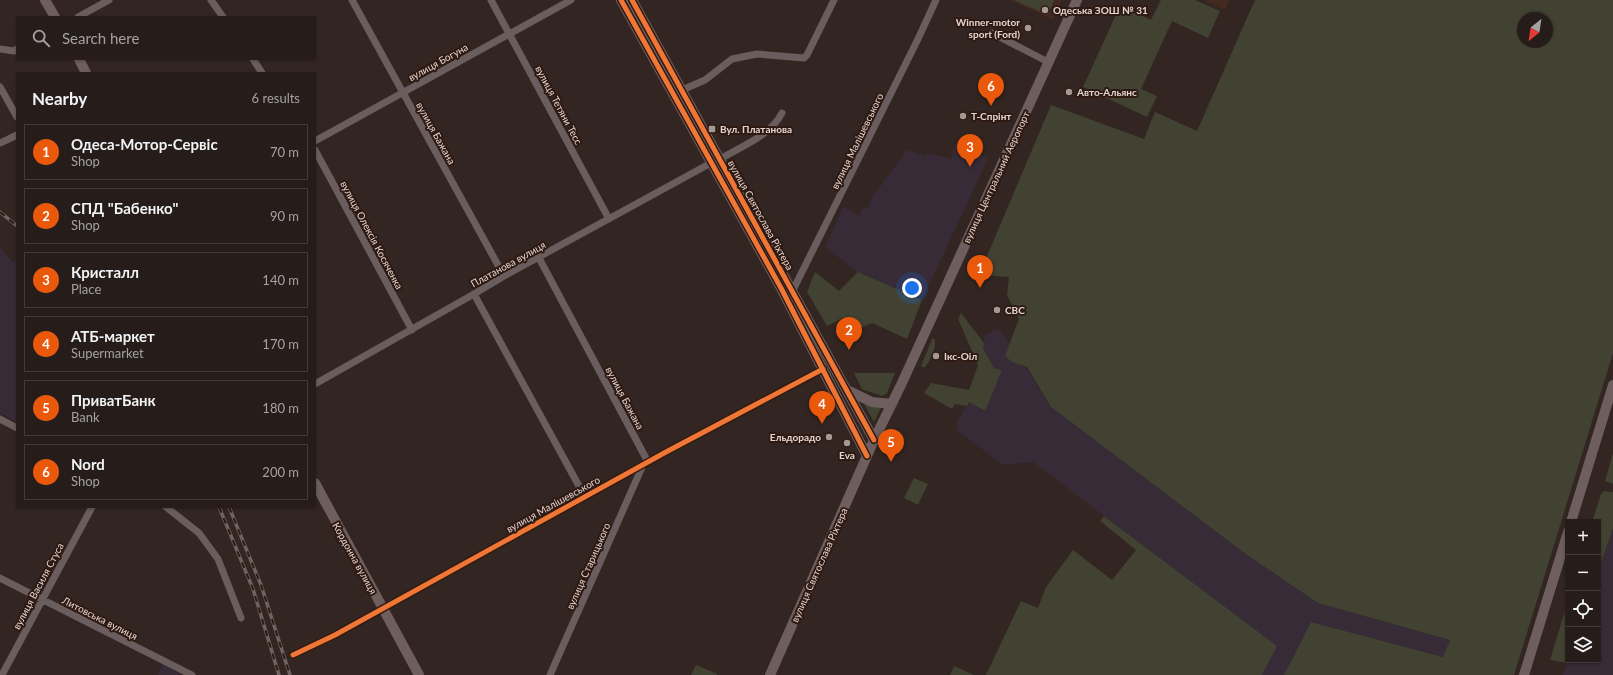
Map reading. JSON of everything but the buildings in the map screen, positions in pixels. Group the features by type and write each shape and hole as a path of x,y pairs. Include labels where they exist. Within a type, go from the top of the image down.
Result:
{"main road":[{"path":"45,0 54,16"},
{"name":"вулиця Святослава Ріхтера","path":"621,0 793,290 874,440 770,675"},
{"name":"вулиця Святослава Ріхтера","path":"632,0 682,90 716,161 867,456"},
{"name":"вулиця Центральний Аеропорт","path":"874,440 892,404 1077,0"},
{"path":"80,60 86,72"},
{"path":"1572,519 1613,385"},
{"path":"848,390 872,402 892,404"},
{"name":"Кордонна вулиця","path":"316,484 382,609 419,675"},
{"path":"1524,675 1565,542"}],"street":[{"path":"80,16 108,0"},
{"path":"211,0 222,16"},
{"name":"вулиця Бажана","path":"352,0 504,276"},
{"name":"вулиця Тетяни Тесс","path":"491,0 609,219"},
{"name":"вулиця Богуна","path":"316,140 571,0"},
{"path":"682,90 705,80 732,59 757,54 804,58 807,55 834,0"},
{"name":"вулиця Малішевського","path":"793,290 915,46 936,0"},
{"path":"992,33 1048,62"},
{"path":"0,49 16,50"},
{"path":"254,60 261,72"},
{"path":"0,87 16,115"},
{"name":"Платанова вулиця","path":"316,383 412,330 504,276 540,258 767,132 777,123 782,113"},
{"path":"0,143 16,135"},
{"name":"вулиця Олексія Косяченка","path":"316,152 412,330"},
{"name":"вулиця Бажана","path":"540,258 646,463"},
{"path":"474,294 585,497"},
{"name":"вулиця Малішевського","path":"293,655 382,609 646,463 823,369"},
{"path":"0,419 16,427"},
{"name":"вулиця Старицького","path":"550,675 646,463"},
{"name":"вулиця Василя Стуса","path":"2,675 41,599 91,508"},
{"path":"167,508 200,533 218,559 241,618"},
{"name":"Литовська вулиця","path":"0,578 192,675"}],"shaded area":[{"name":"Одеська ЗОШ № 31","path":"1011,0 1062,0 1053,20"},
{"path":"1203,0 1229,0 1225,10"},
{"path":"965,142 975,147 988,159 922,300 858,272 825,247 843,207 859,215 863,207 868,209 871,199 907,150 925,156 927,153 949,158 950,162 955,144"},
{"path":"0,247 13,263 16,258 16,421 0,413"},
{"path":"998,328 1010,344 1006,356 1012,362 1026,367 1051,407 1247,555 1318,603 1450,640 1444,657 1311,622 1284,675 1262,675 1276,646 1033,462 1003,465 957,430 957,422 969,402 984,411 1002,370 994,368 983,348 985,335"},
{"path":"1613,528 1613,675 1563,675 1567,663 1601,663 1601,563"},
{"path":"163,662 181,675 158,675"}],"green space":[{"path":"1014,0 1054,0 1048,15"},
{"path":"1161,0 1195,0 1220,11 1208,38 1172,21 1141,89 1157,96 1147,117 1083,87 1120,6 1151,20"},
{"path":"1255,0 1613,0 1613,353 1514,675 1284,675 1311,622 1443,657 1450,640 1318,603 1247,555 1051,407 1027,367 1012,362 1005,356 1019,319 1007,295 1009,277 979,275 1051,105 1144,139 1155,112 1197,131"},
{"path":"815,272 839,291 858,272 922,300 907,339 872,323 851,332 843,318 827,326 807,292"},
{"path":"961,313 984,343 983,348 994,368 1002,370 985,411 969,402 967,406 955,404 952,409 924,393 931,383 969,390 978,365 958,319"},
{"path":"934,338 935,345 933,353 925,367 922,367 921,366 932,339"},
{"path":"854,373 895,373 887,393 882,396 862,389"},
{"path":"863,402 881,408 874,422"},
{"path":"1613,453 1613,484 1605,481"},
{"path":"914,478 928,484 918,505 904,498"},
{"path":"1604,491 1613,492 1613,528 1601,563 1601,519 1593,519 1601,494"},
{"path":"1104,516 1277,646 1262,675 986,675 1021,601 1038,608 1046,587 1073,550 1112,580 1136,550 1100,521"},
{"path":"1565,611 1565,663 1550,660"},
{"path":"696,665 717,674 717,675 691,675"},
{"path":"954,666 974,675 950,675"}],"railway":[{"path":"0,212 16,225"},
{"path":"219,508 253,589 279,675"},
{"path":"229,508 261,585 290,675"}],"cycle path":[{"path":"621,0 781,288 867,456"},
{"path":"632,0 874,440"},
{"path":"293,655 335,635 666,452 823,369"}],"place":[{"name":"Одеська ЗОШ № 31","path":"1045,10"},
{"name":"Winner-motor sport (Ford)","path":"1028,28"},
{"name":"Авто-Альянс","path":"1069,92"},
{"name":"Nord","path":"991,106"},
{"name":"Т-Спрінт","path":"963,116"},
{"name":"Вул. Платанова","path":"712,129"},
{"name":"Кристалл","path":"970,167"},
{"name":"Одеса-Мотор-Сервіс","path":"980,288"},
{"name":"СВС","path":"997,310"},
{"name":"СПД \"Бабенко\"","path":"849,350"},
{"name":"Ікс-Оіл","path":"936,356"},
{"name":"АТБ-маркет","path":"822,424"},
{"name":"Ельдорадо","path":"829,437"},
{"name":"Eva","path":"847,443"},
{"name":"ПриватБанк","path":"891,462"}]}
